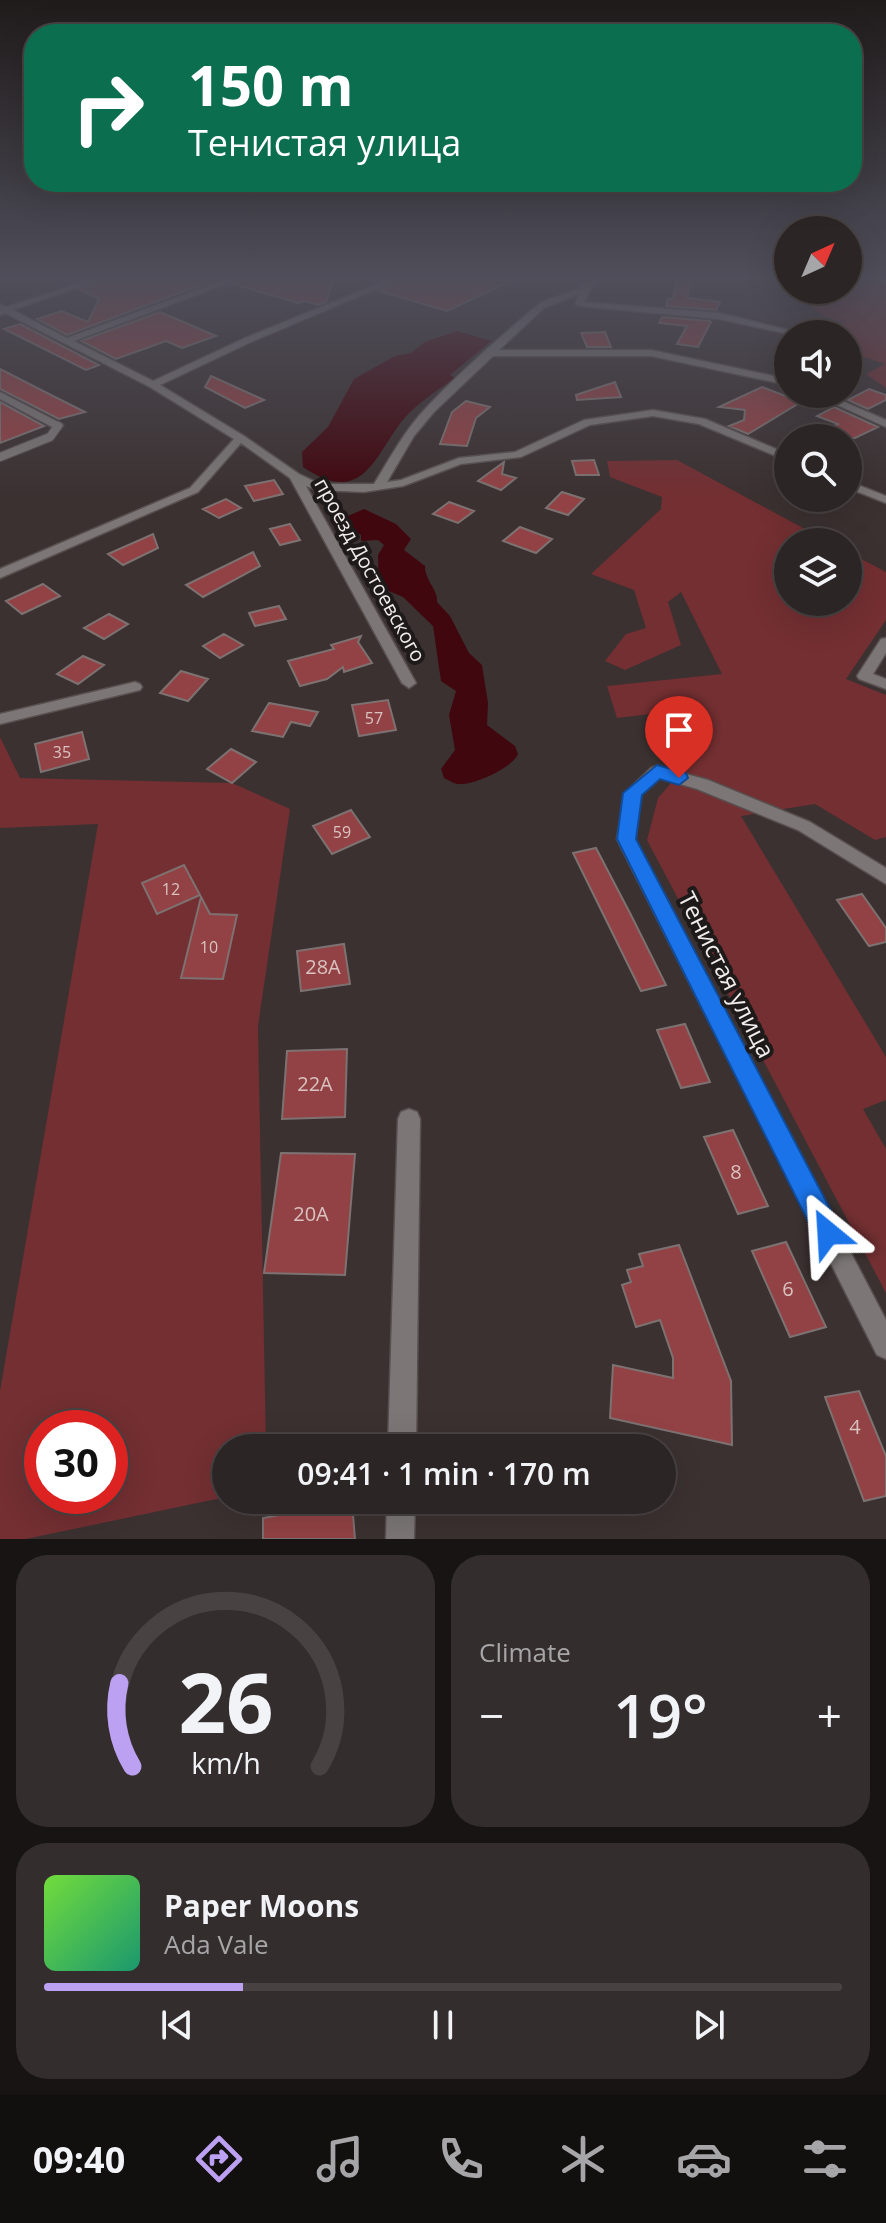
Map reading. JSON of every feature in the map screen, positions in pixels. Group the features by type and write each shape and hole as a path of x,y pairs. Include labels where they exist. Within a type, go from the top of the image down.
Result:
{"street":[{"path":"87,352 153,385 295,476 318,487 378,487 403,483 459,461 517,455 588,422 653,413 701,421 774,452"},
{"path":"153,385 223,352"},
{"path":"378,487 410,435 430,410 489,353 651,353 774,379"},
{"path":"0,395 58,426"},
{"path":"850,408 886,424"},
{"path":"0,574 194,490 240,438"},
{"name":"проезд Достоевского","path":"295,476 409,683"},
{"path":"862,490 886,500"},
{"path":"886,642 864,676 886,684"},
{"path":"0,719 135,687"},
{"name":"Тенистая улица","path":"886,877 804,826 702,784 657,772 633,793 626,839 886,1346"},
{"path":"402,1434 409,1119"},
{"path":"400,1539 401,1514"}],"lane":[{"path":"0,457 50,437 58,426"}],"shaded area":[{"path":"478,352 450,375 455,378 407,415 364,473 353,480 339,482 323,478 303,467 302,452 328,427 354,379 395,356"},
{"path":"862,352 886,352 886,388 866,374 885,364 862,356"},
{"path":"677,460 803,528 774,528 774,616 862,616 862,559 886,572 886,620 846,679 886,695 886,837 875,840 815,804 741,816 886,1057 886,1100 863,1109 886,1149 886,1293 647,840 658,798 686,766 659,713 617,718 607,686 722,674 681,592 668,602 681,645 625,670 605,661 626,634 646,628 634,590 591,574 661,509 662,497 610,477 607,461"},
{"path":"364,509 396,524 411,539 404,550 425,566 437,602 450,616 469,653 482,665 488,703 487,725 515,746 518,754 493,774 462,784 444,778 441,769 455,750 449,715 456,691 441,681 433,626 403,597 379,587 378,555 384,545 378,540 361,541 361,535 348,527 348,516"},
{"path":"0,737 20,778 232,783 290,809 258,1026 266,1434 212,1434 212,1500 26,1539 0,1539 0,1391 98,824 0,828"}],"building":[{"path":"50,352 74,352 99,365 86,370"},
{"path":"102,352 136,352 116,359"},
{"path":"0,369 85,412 59,419 0,389"},
{"path":"211,376 264,400 245,408 205,387"},
{"path":"615,382 621,397 577,400 576,395"},
{"path":"762,387 774,392 774,408 791,408 748,434 729,426 744,420 745,410 719,407"},
{"path":"869,389 886,395 886,400 868,409 862,406 862,393"},
{"path":"466,401 490,407 476,418 467,446 440,444 452,412"},
{"path":"0,402 44,426 0,443"},
{"path":"836,408 878,427 862,435 862,424 838,424 817,416"},
{"path":"594,460 599,475 576,475 572,461"},
{"path":"504,462 502,474 516,478 501,490 478,481"},
{"path":"274,480 283,494 254,501 245,486"},
{"path":"562,492 584,499 568,515 546,508"},
{"path":"226,499 241,508 219,518 203,509"},
{"path":"449,502 474,511 458,523 433,514"},
{"path":"290,524 300,540 280,545 270,529"},
{"path":"520,527 552,539 536,553 503,541"},
{"path":"153,534 158,548 123,565 108,554"},
{"path":"253,552 260,566 203,597 186,585"},
{"path":"43,584 60,596 22,614 6,601"},
{"path":"279,606 286,619 255,626 249,613"},
{"path":"109,614 128,624 104,639 84,628"},
{"path":"224,634 243,645 220,658 203,646"},
{"path":"361,636 358,642 372,663 344,672 343,667 327,679 300,686 288,661 334,649 331,645"},
{"path":"83,656 104,665 78,684 57,674"},
{"path":"181,671 208,679 188,701 160,693"},
{"path":"388,700 396,730 359,736 352,705"},
{"path":"269,703 318,712 310,726 291,722 283,737 252,731"},
{"path":"82,732 89,759 41,772 35,744"},
{"path":"231,749 256,762 232,783 207,769"},
{"path":"351,810 370,837 332,854 313,826"},
{"path":"596,848 666,985 641,991 573,853"},
{"path":"184,865 200,895 157,914 142,883"},
{"path":"862,894 886,928 886,942 869,946 837,900"},
{"path":"201,897 210,914 237,915 223,979 181,978"},
{"path":"344,944 350,984 301,991 297,951"},
{"path":"685,1024 710,1082 681,1088 657,1030"},
{"path":"347,1049 345,1117 282,1119 287,1051"},
{"path":"733,1130 768,1206 738,1214 704,1137"},
{"path":"281,1153 355,1154 345,1275 264,1273"},
{"path":"786,1242 826,1327 790,1337 752,1251"},
{"path":"679,1245 731,1381 732,1445 610,1418 613,1365 673,1378 673,1358 660,1320 636,1327 622,1285 631,1282 627,1270 643,1266 639,1254"},
{"path":"859,1391 886,1456 886,1496 864,1501 825,1397"},
{"path":"285,1514 353,1514 355,1539 263,1539 263,1518"}],"route":[{"path":"679,778 657,772 633,793 626,839 828,1233"}]}
